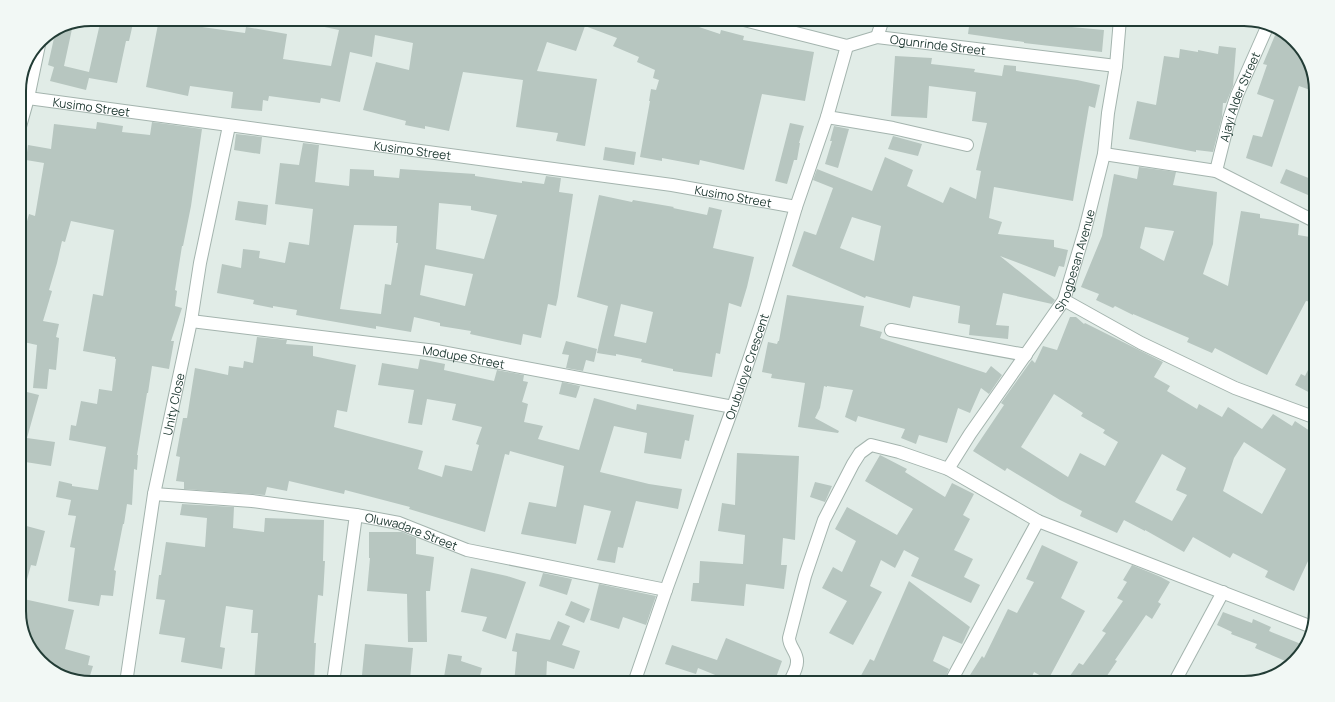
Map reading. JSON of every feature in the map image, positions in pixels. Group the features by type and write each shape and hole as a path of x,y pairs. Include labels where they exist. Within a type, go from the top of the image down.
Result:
{"street":[{"path":"768,26 848,46"},
{"path":"877,37 881,26"},
{"name":"Shogbesan Avenue","path":"948,469 970,434 1064,300 1085,230 1104,154 1108,113 1116,66 1119,26"},
{"name":"Ajayi Alder Street","path":"1216,171 1229,119 1237,95 1266,30"},
{"name":"Ogunrinde Street","path":"848,46 877,37 1116,66"},
{"name":"Orubuloye Crescent","path":"636,676 666,590 733,408 765,312 796,207 827,118 848,46"},
{"path":"26,105 37,55"},
{"name":"Kusimo Street","path":"28,98 672,185 796,207"},
{"path":"827,118 893,128 967,145"},
{"name":"Unity Close","path":"127,676 154,494 191,321 200,263 229,126"},
{"path":"1104,154 1216,171 1309,218"},
{"path":"1064,300 1141,344 1235,388 1309,415"},
{"name":"Modupe Street","path":"191,321 436,351 733,408"},
{"path":"891,330 1026,355"},
{"path":"792,676 798,661 790,644 789,638 804,576 824,520 853,464 860,453 871,445 899,452 948,469 1038,522 1308,625"},
{"name":"Oluwadare Street","path":"154,494 252,501 356,515 399,523 467,550 666,590"},
{"path":"334,676 356,515"},
{"path":"954,676 1038,522"},
{"path":"1178,676 1223,592"}],"building":[{"path":"99,26 132,26 129,41 126,41 117,83 89,78 86,90 50,81 54,67 48,65 54,38 72,29 64,66 89,72"},
{"path":"158,26 202,26 245,33 246,27 287,34 283,59 331,66 339,30 320,26 585,26 576,51 547,42 537,71 597,79 585,146 556,141 558,133 516,127 523,80 463,72 449,131 425,126 425,129 405,125 406,121 363,110 376,62 409,70 413,43 375,35 372,57 350,52 340,102 321,98 320,103 269,96 268,101 263,100 262,111 231,108 233,92 190,86 188,96 146,87"},
{"path":"585,26 696,26 720,34 721,30 744,36 743,40 814,52 805,101 762,94 744,170 700,160 699,165 662,158 662,161 640,157 651,89 656,90 659,80 653,78 655,70 637,62 639,57 613,46 617,38"},
{"path":"969,26 1061,26 1104,30 1102,52 1024,43 968,34"},
{"path":"1275,34 1287,42 1298,55 1306,70 1309,87 1309,90 1299,86 1272,167 1246,158 1253,135 1262,137 1274,100 1257,94 1267,65 1263,64"},
{"path":"1219,46 1236,48 1233,86 1226,103 1223,103 1222,117 1213,152 1196,150 1196,152 1129,139 1137,101 1156,105 1164,56 1179,58 1180,49 1198,52 1198,50 1218,54"},
{"path":"895,56 932,58 931,64 975,69 974,72 1002,76 1004,65 1016,66 1016,71 1100,85 1095,108 1089,106 1073,201 994,187 989,218 1002,222 998,234 1054,240 1054,247 1068,250 1064,267 1059,266 1055,277 1000,256 1055,300 1052,304 1003,293 996,325 1009,326 1008,339 969,335 970,325 958,323 960,306 913,296 910,308 866,296 865,298 792,266 804,231 816,235 833,188 813,180 817,169 872,191 885,157 913,170 907,186 943,203 950,187 976,199 981,171 976,170 987,123 972,121 976,92 929,86 927,118 891,116","holes":["852,217 881,226 874,261 840,248"]},
{"path":"97,122 123,126 122,132 150,135 152,122 202,129 191,206 182,246 175,290 177,291 175,306 182,308 171,341 174,341 169,369 152,366 137,455 137,470 134,469 132,505 127,504 114,570 116,571 113,596 101,595 99,606 68,601 75,548 70,547 76,516 68,515 71,500 56,497 59,481 72,484 72,486 98,490 106,447 69,440 71,425 76,426 81,401 97,404 99,389 112,391 115,357 83,351 93,294 103,296 114,230 71,221 65,242 62,241 49,290 52,291 43,321 59,324 56,337 59,338 56,370 49,369 47,389 33,388 37,345 26,343 26,225 29,214 35,216 44,163 26,160 28,145 51,149 54,124 96,129"},
{"path":"790,123 804,126 799,143 797,160 794,160 787,184 775,181"},
{"path":"834,126 849,129 838,168 825,164 832,141 830,141"},
{"path":"236,134 262,137 260,154 234,150"},
{"path":"893,136 922,144 918,156 888,149"},
{"path":"303,143 319,145 315,182 349,186 350,169 374,170 374,176 399,178 400,169 475,174 475,176 522,183 522,181 544,184 546,176 561,178 559,192 573,194 556,306 548,304 541,338 523,334 521,345 470,334 471,331 440,326 440,323 414,317 411,332 376,326 376,329 296,315 297,310 273,306 273,308 253,304 254,300 217,293 222,264 241,268 243,249 260,251 259,258 285,263 289,242 309,245 313,209 275,204 280,163 299,165","holes":["439,203 471,206 471,210 497,215 484,259 436,249","354,225 397,226 396,243 398,243 391,285 385,284 381,314 340,309","425,265 473,274 465,306 420,295"]},
{"path":"605,147 636,152 634,165 603,160"},
{"path":"1139,167 1176,172 1173,185 1217,192 1213,244 1203,274 1228,286 1241,211 1260,214 1260,218 1299,224 1298,235 1309,237 1309,302 1306,301 1267,375 1215,348 1212,353 1187,342 1189,338 1115,306 1113,308 1096,300 1099,294 1081,287 1102,236 1114,174 1137,179","holes":["1145,227 1174,231 1164,261 1140,248"]},
{"path":"1286,169 1309,178 1309,193 1308,195 1280,183"},
{"path":"599,195 632,202 633,200 674,207 673,208 707,215 709,207 722,210 713,248 754,257 741,307 729,303 720,354 716,353 712,377 673,371 673,369 641,362 642,359 616,354 616,356 597,353 608,306 577,297","holes":["621,304 653,312 646,343 614,336"]},
{"path":"238,201 268,205 266,225 235,220"},
{"path":"787,295 864,306 860,326 882,332 880,338 986,373 991,366 1002,375 989,394 981,388 970,413 958,408 947,443 919,435 916,444 901,438 905,429 858,416 856,422 845,417 853,390 827,386 824,386 820,408 815,418 839,431 838,433 798,427 805,383 771,378 772,374 762,372 768,342 777,344 779,341"},
{"path":"1070,317 1076,317 1084,324 1085,323 1163,362 1154,377 1170,386 1167,391 1197,409 1199,404 1222,417 1228,407 1262,429 1273,414 1292,426 1295,421 1309,430 1309,559 1294,591 1265,577 1268,571 1233,553 1230,558 1193,537 1184,552 1124,520 1117,533 1080,516 1082,511 1060,500 1007,468 1005,471 973,451 1004,405 1001,403 1031,361 1032,360 1035,363 1043,346 1057,350","holes":["1054,394 1083,413 1081,416 1105,430 1103,433 1118,442 1105,466 1080,453 1068,477 1021,447","1244,442 1286,469 1262,514 1223,491 1234,458","1162,454 1186,468 1176,490 1187,495 1172,521 1135,502"]},
{"path":"257,337 287,340 286,344 313,346 313,356 356,365 347,412 337,410 334,427 423,451 418,469 442,477 445,465 472,471 479,445 476,444 482,427 452,420 456,404 427,399 422,425 408,423 414,390 378,385 382,363 418,369 420,359 445,364 444,370 494,381 497,370 524,375 523,381 528,382 522,402 528,404 524,422 543,426 538,439 579,450 594,398 636,410 637,404 694,415 689,441 685,440 681,459 644,453 647,433 614,426 600,472 649,484 682,489 678,509 636,501 623,548 618,547 615,563 597,560 611,511 584,505 576,544 521,534 529,502 556,507 564,466 510,451 509,455 505,454 485,532 409,509 410,507 345,490 344,494 289,481 287,491 267,487 265,495 184,489 184,482 176,481 180,457 176,456 183,418 187,418 195,368 228,375 229,366 243,368 244,361 253,363"},
{"path":"566,341 597,349 594,362 586,360 583,371 566,368 569,355 562,354"},
{"path":"1309,368 1309,392 1295,385 1301,374 1305,376"},
{"path":"562,382 580,386 576,398 559,394"},
{"path":"26,392 39,395 27,438 55,442 51,466 26,462"},
{"path":"737,453 799,456 795,540 783,538 781,565 787,565 784,589 746,584 744,606 691,601 693,583 699,583 700,561 743,564 745,535 718,531 722,503 735,505"},
{"path":"880,455 907,469 905,472 945,497 952,483 974,494 963,515 970,519 954,550 973,559 964,577 980,585 971,603 911,576 919,558 904,550 895,568 881,560 870,586 882,592 853,645 829,633 847,601 822,588 833,567 842,572 856,541 835,529 847,507 897,535 913,509 865,481"},
{"path":"815,482 832,486 825,502 810,497"},
{"path":"182,504 234,507 233,528 264,532 265,518 324,520 323,561 325,561 323,596 318,595 314,643 316,643 314,676 255,676 258,633 251,633 253,610 226,606 220,647 225,648 222,669 181,662 185,638 159,634 165,600 156,599 159,575 161,575 166,542 205,547 207,518 180,515"},
{"path":"26,526 45,531 36,566 31,565 26,583"},
{"path":"369,532 402,532 416,538 416,554 434,557 430,591 426,591 427,642 408,642 407,594 367,591 370,558"},
{"path":"1042,545 1078,562 1061,598 1085,611 1050,676 1041,676 1034,672 1032,676 969,676 982,656 984,658 1008,609 1017,613 1034,582 1026,579"},
{"path":"1132,565 1170,582 1158,602 1161,604 1152,619 1146,615 1115,660 1117,661 1107,676 1070,676 1079,663 1083,665 1106,633 1102,631 1123,601 1117,598 1127,582 1123,580"},
{"path":"471,568 526,582 506,639 482,631 487,617 461,612"},
{"path":"543,573 572,579 567,595 539,586"},
{"path":"909,581 970,627 962,644 943,636 933,661 949,669 946,676 861,676 870,659 874,661"},
{"path":"599,584 656,596 646,625 623,617 619,629 590,620"},
{"path":"26,600 74,610 65,649 90,656 88,665 93,666 90,676 74,674 62,669 48,660 37,647 29,632 26,615"},
{"path":"571,601 590,609 584,623 565,615"},
{"path":"1223,612 1252,623 1253,619 1271,627 1269,631 1300,644 1296,651 1286,661 1255,648 1257,644 1231,634 1232,632 1217,625"},
{"path":"558,621 570,626 562,645 580,651 574,669 547,661 546,676 515,676 517,652 512,651 516,633 550,640"},
{"path":"726,638 782,661 777,676 718,676 698,668 696,674 665,664 672,645 717,660"},
{"path":"365,644 413,648 410,676 362,675"},
{"path":"448,654 462,656 461,661 482,668 480,676 444,676"}]}
